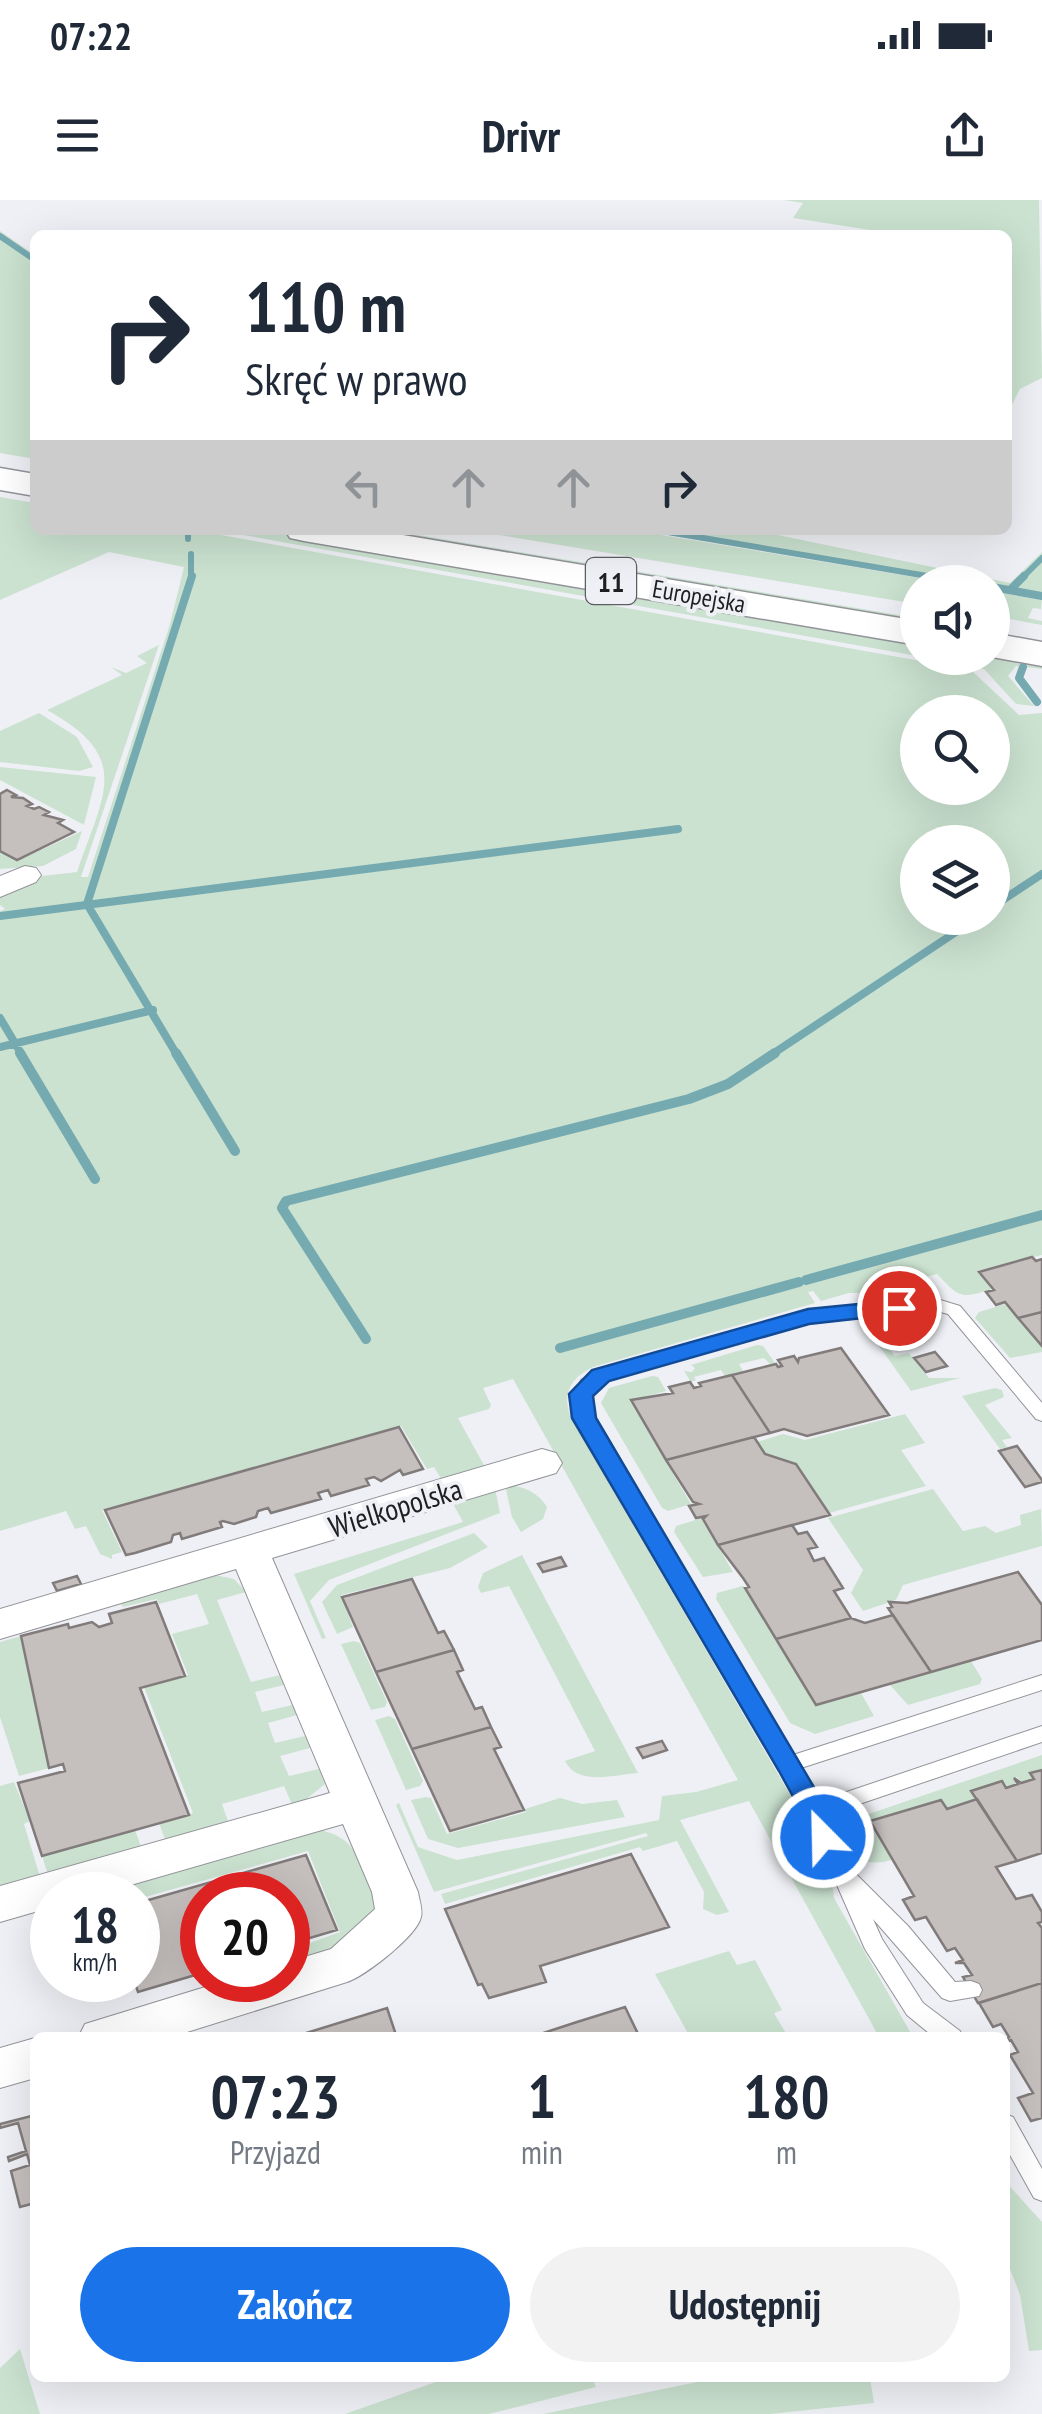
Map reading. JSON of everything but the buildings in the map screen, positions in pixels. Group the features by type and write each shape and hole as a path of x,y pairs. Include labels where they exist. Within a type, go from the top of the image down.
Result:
{"main road":[{"path":"0,459 30,464"},
{"path":"0,479 30,484"},
{"name":"Europejska","path":"334,535 900,630"},
{"name":"Europejska","path":"459,535 900,608"},
{"path":"1010,626 1042,631"},
{"path":"1010,648 1042,654"}],"street":[{"name":"Wielkopolska","path":"0,1624 542,1463"},
{"path":"122,2032 347,1964 399,1914 396,1892 357,1803 236,1554"},
{"path":"0,1904 357,1803"},
{"path":"0,2068 30,2059"}],"lane":[{"path":"944,2032 915,2009 873,1943 814,1811 584,1418 581,1394 600,1376 808,1317 937,1305 954,1310 1042,1415"},
{"path":"788,1764 1042,1682"},
{"path":"814,1811 1042,1734"},
{"path":"842,1874 900,1932 950,1992 971,1990"},
{"path":"1010,2133 1042,2191"}],"green space":[{"path":"784,200 1039,200 1042,378 1020,389 1012,405 1012,230 870,230 793,218 803,203"},
{"path":"0,231 30,252 30,458 0,453"},
{"path":"0,497 30,502 30,535 221,535 900,657 900,675 976,675 998,695 900,695 900,805 1010,805 1010,707 1019,715 1042,713 1042,1255 977,1271 992,1289 973,1294 956,1292 937,1274 869,1293 849,1293 821,1301 813,1291 808,1292 815,1303 593,1367 572,1383 567,1397 574,1423 803,1817 832,1883 834,1898 910,2032 876,2032 749,1801 680,1820 729,1912 717,1915 703,1909 704,1892 677,1841 643,1851 640,1847 445,1904 441,1894 648,1836 646,1833 434,1892 396,1805 399,1803 418,1847 457,1860 659,1820 662,1796 696,1792 738,1780 513,1379 483,1388 491,1405 489,1409 458,1418 486,1469 443,1482 434,1467 427,1469 401,1426 102,1510 122,1552 112,1555 112,1559 100,1554 86,1526 75,1529 66,1511 0,1531 0,911 5,909 0,905 0,897 33,877 77,872 102,799 102,762 92,745 47,710 122,675 111,667 126,673 147,663 137,656 159,645 81,877 88,877 170,624 184,567 109,552 0,600"},
{"path":"243,535 292,535 900,637 900,653"},
{"path":"370,535 418,535 900,615 900,623"},
{"path":"499,535 661,535 900,575 900,601"},
{"path":"697,535 777,535 923,565 900,565 900,569"},
{"path":"1042,552 1042,593 1010,588 1010,583"},
{"path":"1010,594 1042,600 1041,609 1033,608 1028,618 1042,621 1042,625 1010,619"},
{"path":"1010,656 1042,661 1042,669 1016,666 1010,674"},
{"path":"989,675 1009,675 1034,706 1016,704"},
{"path":"39,713 77,737 93,767 79,771 0,762 0,731"},
{"path":"0,767 96,777 84,825 0,780"},
{"path":"82,831 76,849 43,866 0,869 0,852 17,861"},
{"path":"1005,1304 1042,1347 1042,1352 1010,1358 975,1318 979,1312"},
{"path":"860,1319 866,1319 895,1356 909,1353 929,1378 960,1378 911,1391"},
{"path":"763,1346 775,1363 764,1358 739,1364 743,1371 725,1376 721,1370 694,1377 696,1380 691,1382 684,1371 692,1372 695,1368 691,1365"},
{"path":"658,1377 666,1391 630,1401 691,1504 668,1511 662,1508 601,1403 609,1388"},
{"path":"995,1388 1002,1390 1004,1397 985,1405 1012,1438 1002,1440 1007,1447 1000,1449 962,1396"},
{"path":"905,1414 925,1443 901,1450 926,1486 829,1513 796,1464 765,1454 757,1442 783,1434 805,1440"},
{"path":"505,1485 524,1488 539,1497 547,1507 543,1519 521,1532 512,1517"},
{"path":"495,1488 500,1513 329,1580 310,1601 326,1638 322,1639 294,1574 463,1522 451,1500"},
{"path":"933,1489 963,1531 985,1526 996,1533 1021,1525 1020,1515 1041,1509 1042,1546 903,1585 896,1600 863,1611 851,1593 863,1570 828,1518"},
{"path":"702,1518 733,1572 703,1577 674,1532 676,1526"},
{"path":"474,1533 488,1547 450,1568 341,1595 353,1627 337,1634 322,1602 337,1585"},
{"path":"522,1555 638,1773 587,1776 578,1774 565,1761 595,1751 509,1586 481,1593 478,1587 483,1573"},
{"path":"205,1573 234,1579 246,1592 217,1600 251,1682 280,1675 284,1685 255,1692 262,1712 292,1705 297,1715 268,1723 275,1743 305,1736 310,1748 280,1756 289,1776 319,1769 325,1784 294,1809 284,1786 222,1804 230,1827 167,1845 159,1823 193,1813 144,1687 188,1675 172,1634 209,1624 197,1594 159,1604 157,1599 123,1607 118,1598"},
{"path":"743,1586 815,1705 861,1693 874,1716 815,1734 790,1723 716,1599 717,1593"},
{"path":"21,1636 49,1768 19,1776 0,1717 0,1642"},
{"path":"360,1643 387,1702 385,1707 371,1710 341,1644"},
{"path":"971,1661 982,1679 980,1684 908,1705 890,1685"},
{"path":"389,1716 395,1719 423,1781 420,1786 406,1790 375,1720"},
{"path":"1042,1755 1042,1769 1030,1773 1033,1778 1021,1782 1017,1777 1017,1784 1006,1787 1002,1781 971,1790 976,1799 947,1808 941,1799 870,1820 892,1860 865,1861 849,1846 845,1826 851,1820"},
{"path":"14,1782 30,1821 24,1824 39,1872 30,1872 30,1883 0,1892 0,1786"},
{"path":"431,1798 447,1834 526,1812 525,1809 560,1798 582,1804 617,1800 625,1817 458,1848 428,1839 411,1800"},
{"path":"312,1829 328,1832 349,1844 377,1903 375,1911 334,1956 310,1963 310,1943 340,1932 308,1851 234,1872 180,1872 180,1887 160,1893 160,1873"},
{"path":"135,1830 143,1852 71,1872 47,1872 42,1856"},
{"path":"729,1951 737,1965 755,1960 782,2010 774,2013 785,2032 687,2032 655,1974"},
{"path":"1010,2187 1042,2222 1042,2350 1029,2351 1020,2295 1010,2269"},
{"path":"20,2349 40,2414 0,2414 0,2368"},
{"path":"436,2382 594,2382 596,2387 489,2414 345,2414"},
{"path":"697,2382 871,2382 874,2403 770,2414 543,2414"}],"waterway":[{"path":"0,236 30,257"},
{"path":"685,535 900,571"},
{"path":"191,554 191,579"},
{"path":"1010,590 1042,558"},
{"path":"87,905 192,576"},
{"path":"1010,590 1042,596"},
{"path":"1023,667 1019,678 1037,702"},
{"path":"87,905 678,829"},
{"path":"1010,895 1042,874"},
{"path":"0,916 87,905"},
{"path":"87,905 151,1011"},
{"path":"771,1055 951,935"},
{"path":"15,1043 151,1011"},
{"path":"151,1011 177,1055"},
{"path":"0,1018 15,1043"},
{"path":"0,1047 15,1043"},
{"path":"15,1043 22,1055"},
{"path":"20,1053 95,1179"},
{"path":"176,1053 235,1151"},
{"path":"366,1339 282,1208 286,1201 689,1099 728,1084 775,1053"},
{"path":"806,1280 1042,1215"},
{"path":"560,1348 799,1282"}],"route":[{"path":"823,1837 814,1811 788,1764 584,1418 581,1394 600,1376 808,1317 899,1308"}]}
